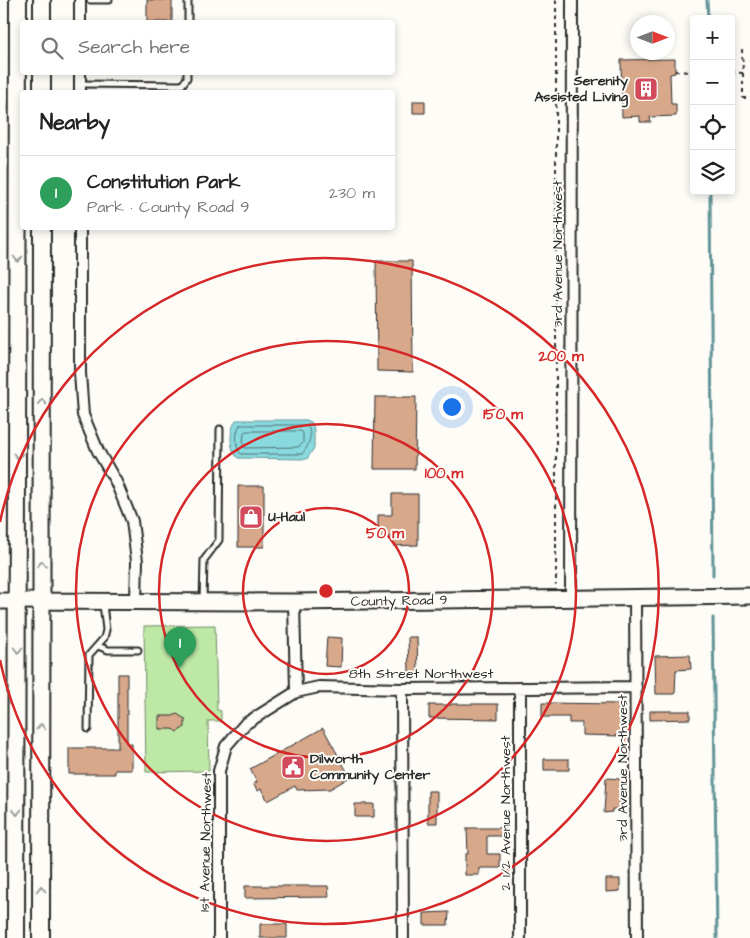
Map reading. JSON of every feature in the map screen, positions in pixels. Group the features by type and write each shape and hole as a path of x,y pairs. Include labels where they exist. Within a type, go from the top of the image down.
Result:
{"main road":[{"path":"16,938 18,0"},
{"path":"42,0 42,20"},
{"path":"42,75 42,90"},
{"path":"41,938 42,230"}],"street":[{"path":"80,0 80,20"},
{"name":"3rd Avenue Northwest","path":"571,599 572,0"},
{"path":"80,75 80,88"},
{"path":"80,230 80,372 84,415 98,451 120,491 132,521 137,560 136,601"},
{"name":"County Road 9","path":"0,601 294,602 750,596"},
{"name":"3rd Avenue Northwest","path":"635,598 637,938"},
{"path":"294,602 296,692"},
{"name":"8th Street Northwest","path":"226,746 245,724 296,692 319,687 402,689 636,687"},
{"name":"2 1/2 Avenue Northwest","path":"520,688 520,938"},
{"path":"402,689 403,938"},
{"name":"1st Avenue Northwest","path":"219,938 219,771 226,746"}],"lane":[{"path":"90,0 109,0"},
{"path":"188,0 188,20"},
{"path":"80,88 182,85 187,75"},
{"path":"203,601 204,560 219,540 220,429"},
{"path":"88,729 89,655 104,638 106,630 103,601"},
{"path":"98,646 108,650 138,650"}],"path":[{"path":"556,0 556,599"},
{"path":"744,50 742,50 743,98 750,98"},
{"path":"675,71 690,72"},
{"path":"735,72 743,72"}],"green space":[{"path":"215,625 217,710 221,711 221,721 208,721 209,771 146,772 144,626"}],"water":[{"path":"236,420 307,420 312,423 314,430 314,448 307,459 238,458 233,450 231,440 232,429"}],"building":[{"path":"147,0 172,0 172,20 147,20"},
{"name":"Serenity Assisted Living","path":"621,60 675,60 675,73 670,74 671,104 676,104 676,116 650,117 651,122 640,122 640,116 622,117"},
{"path":"413,101 425,101 425,113 413,113"},
{"path":"376,261 412,261 413,372 377,371"},
{"path":"375,397 416,397 415,469 374,469"},
{"name":"U-Haul","path":"238,486 264,486 264,547 238,547"},
{"path":"392,494 418,494 418,545 393,546 392,537 378,537 378,515 392,515"},
{"path":"327,637 342,638 341,667 325,666"},
{"path":"408,637 417,637 418,674 409,674"},
{"path":"690,655 691,669 676,670 675,694 656,694 655,656"},
{"path":"118,674 127,674 127,744 132,744 132,770 115,770 115,774 69,774 69,748 118,748"},
{"path":"542,703 621,704 621,736 582,735 582,723 569,723 569,717 542,717"},
{"path":"498,704 498,719 429,718 429,705"},
{"path":"650,711 690,711 690,719 650,720"},
{"path":"177,714 185,719 185,727 177,732 173,729 159,729 159,716 173,716"},
{"name":"Dilworth Community Center","path":"323,728 350,777 330,789 297,790 295,786 268,801 261,789 258,791 253,784 257,782 250,769"},
{"path":"544,759 569,759 569,770 544,770"},
{"path":"606,778 621,779 620,809 612,809 612,812 604,813"},
{"path":"428,791 437,791 437,823 428,823"},
{"path":"355,804 374,804 374,817 355,817"},
{"path":"467,828 506,828 506,836 487,836 487,854 500,854 500,868 479,868 479,875 465,875 465,854 468,854"},
{"path":"606,879 620,879 620,891 606,892"},
{"path":"245,886 328,886 329,897 245,898"},
{"path":"449,912 448,925 424,925 424,913"},
{"path":"260,924 287,924 287,938 260,938"}],"waterway":[{"path":"707,0 708,15"},
{"path":"710,195 713,575"},
{"path":"713,618 717,938"}],"place":[{"name":"Serenity Assisted Living","path":"646,89"},
{"name":"U-Haul","path":"251,517"},
{"name":"Constitution Park","path":"180,668"},
{"name":"Dilworth Community Center","path":"293,767"}]}
